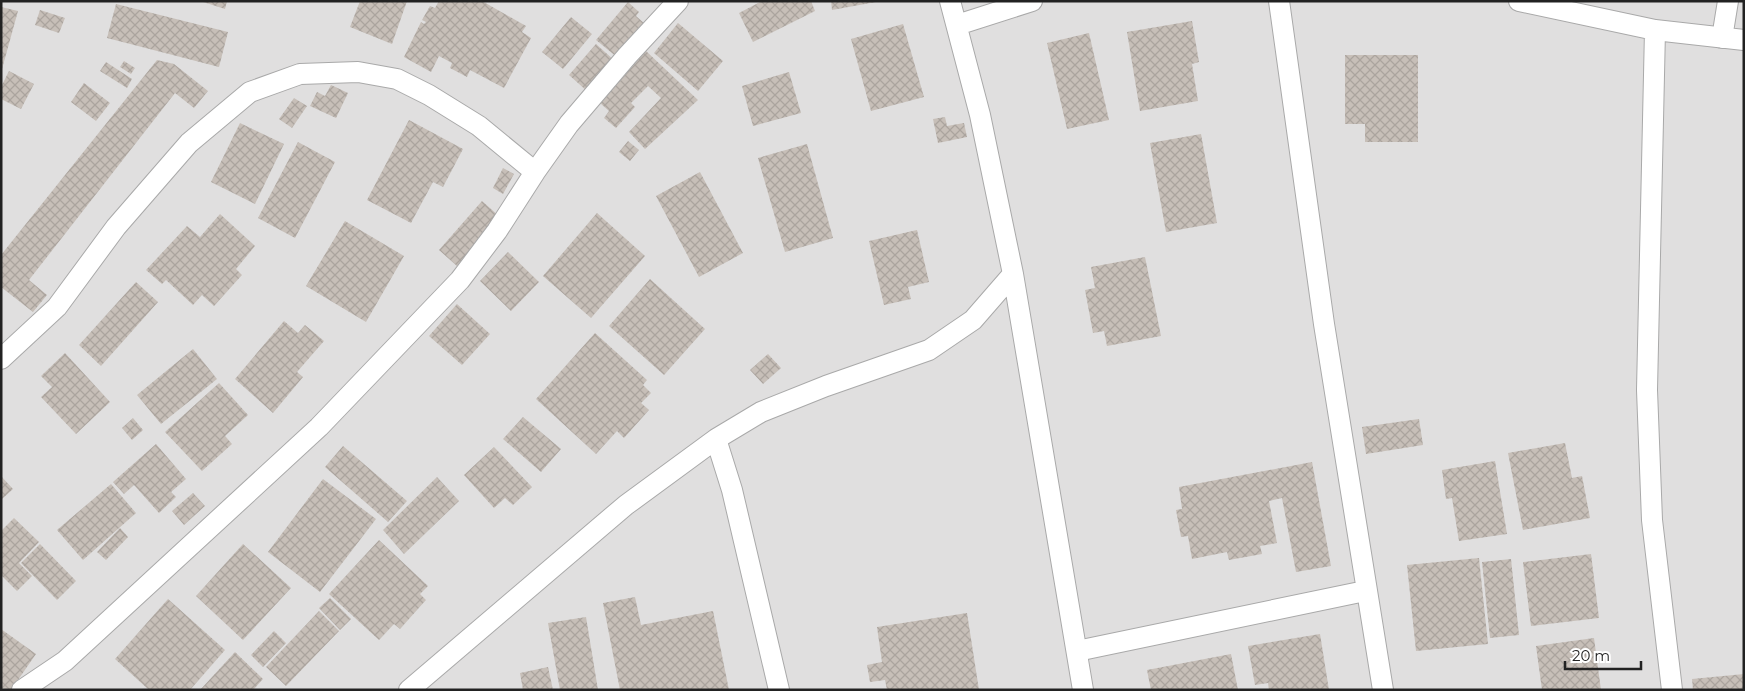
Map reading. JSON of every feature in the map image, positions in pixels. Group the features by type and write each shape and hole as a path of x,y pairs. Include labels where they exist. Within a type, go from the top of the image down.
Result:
{"street":[{"path":"22,690 65,661 319,426 460,280 497,231 569,124 627,56 678,1"},
{"path":"950,1 958,25 980,115 1013,274 1083,690"},
{"path":"958,25 1032,1"},
{"path":"1279,1 1324,324 1365,591 1383,690"},
{"path":"1519,1 1655,30 1744,40"},
{"path":"1722,38 1728,1"},
{"path":"1655,30 1647,390 1652,520 1672,690"},
{"path":"1,359 57,307 116,227 189,143 250,92 300,74 358,72 397,79 429,95 479,126 535,172"},
{"path":"409,690 626,505 716,439 761,412 826,386 929,350 974,320 1013,274"},
{"path":"716,439 732,490 779,690"},
{"path":"1077,651 1365,591"}],"shaded area":[{"path":"1,1 1744,1 1744,690 1,690"}],"building":[{"path":"200,1 227,1 225,9"},
{"path":"360,1 407,1 392,44 350,27"},
{"path":"439,1 482,1 526,26 522,32 531,38 504,88 470,70 467,77 450,68 452,63 439,56 431,72 404,57 421,22 424,24 426,22 422,20 430,6 435,8"},
{"path":"762,1 811,1 815,11 753,42 739,13"},
{"path":"831,1 876,1 876,2 832,10"},
{"path":"628,2 639,12 636,16 645,24 618,58 596,40"},
{"path":"116,4 228,32 219,67 107,38"},
{"path":"1,7 18,11 2,69 1,69"},
{"path":"40,10 65,18 59,33 35,25"},
{"path":"571,17 592,34 563,69 542,52"},
{"path":"1192,21 1199,62 1192,64 1198,101 1140,111 1127,32"},
{"path":"678,23 723,61 698,91 654,53"},
{"path":"903,24 924,97 871,111 851,39"},
{"path":"1089,33 1109,120 1067,129 1047,43"},
{"path":"596,44 615,61 588,92 569,75"},
{"path":"646,51 698,100 645,149 629,132 661,98 648,86 631,103 635,107 616,128 604,118 609,111 600,103"},
{"path":"1345,55 1418,55 1418,142 1365,142 1365,124 1345,124"},
{"path":"157,60 174,64 208,91 194,108 175,93 29,280 47,295 33,312 1,287 1,255"},
{"path":"124,61 135,68 131,74 120,67"},
{"path":"106,62 132,79 127,88 100,71"},
{"path":"9,71 34,84 21,109 1,99 1,87"},
{"path":"789,72 801,113 753,126 742,86"},
{"path":"84,83 110,103 96,121 71,102"},
{"path":"331,85 348,93 336,118 310,106 317,92 325,96"},
{"path":"294,98 307,106 292,128 279,119"},
{"path":"945,117 947,126 964,123 967,137 938,143 933,119"},
{"path":"409,120 463,149 443,187 433,182 411,223 367,200"},
{"path":"240,123 284,144 255,204 211,182"},
{"path":"1201,134 1217,223 1166,232 1150,143"},
{"path":"628,141 639,150 630,161 619,152"},
{"path":"298,142 335,162 295,238 258,218"},
{"path":"807,144 833,238 785,252 758,158"},
{"path":"503,168 514,174 503,194 493,188"},
{"path":"700,172 743,253 699,277 656,196"},
{"path":"482,201 500,217 457,266 439,250"},
{"path":"597,213 645,256 591,318 543,276"},
{"path":"220,214 255,246 236,269 242,275 214,306 202,295 193,305 166,280 162,284 146,270 187,226 200,237"},
{"path":"345,221 404,256 366,322 306,286"},
{"path":"917,230 929,282 908,287 911,299 884,305 869,241"},
{"path":"508,252 539,282 511,311 480,281"},
{"path":"1145,257 1161,336 1107,346 1104,331 1093,333 1085,290 1095,288 1091,267"},
{"path":"650,279 705,329 664,375 609,326"},
{"path":"136,282 158,302 101,366 79,345"},
{"path":"457,304 490,334 462,365 429,336"},
{"path":"284,321 298,333 305,325 324,341 297,372 303,377 273,413 235,379"},
{"path":"595,333 647,380 643,385 651,393 641,403 649,410 624,438 617,431 596,454 536,399"},
{"path":"193,349 217,379 161,424 137,395"},
{"path":"65,353 110,402 76,434 41,397 52,387 41,376"},
{"path":"768,354 781,368 763,384 750,370"},
{"path":"219,383 248,415 225,436 232,444 202,471 165,432"},
{"path":"523,417 561,449 541,472 503,439"},
{"path":"133,418 143,430 132,440 122,428"},
{"path":"1419,419 1423,445 1366,454 1362,427"},
{"path":"1565,443 1572,478 1582,476 1590,518 1523,530 1508,453"},
{"path":"156,444 186,479 171,492 176,497 159,513 134,485 124,494 113,482"},
{"path":"343,446 407,501 388,522 325,467"},
{"path":"494,447 532,487 513,505 505,498 494,508 464,475"},
{"path":"1495,461 1507,534 1459,541 1452,498 1446,499 1442,470"},
{"path":"1312,462 1331,566 1296,572 1282,498 1269,501 1277,543 1260,546 1262,554 1229,560 1227,552 1192,559 1188,536 1181,537 1176,510 1182,509 1179,487"},
{"path":"1,476 13,489 1,500"},
{"path":"437,477 459,501 404,554 383,530"},
{"path":"323,479 376,519 320,592 268,552"},
{"path":"111,484 136,513 83,560 57,530"},
{"path":"193,493 205,506 184,525 172,511"},
{"path":"14,518 39,542 19,563 32,576 17,591 1,575 1,531"},
{"path":"120,528 128,537 106,560 97,552"},
{"path":"379,540 428,586 420,594 426,600 400,629 394,624 379,640 329,594"},
{"path":"40,544 76,581 57,600 21,563"},
{"path":"243,544 291,588 243,640 196,596"},
{"path":"1591,554 1599,618 1531,626 1523,562"},
{"path":"1479,558 1488,644 1416,651 1407,565"},
{"path":"1511,559 1519,635 1490,638 1482,562"},
{"path":"635,597 641,625 713,611 729,690 620,690 603,603"},
{"path":"330,598 351,619 340,630 319,608"},
{"path":"168,599 225,650 190,690 149,690 115,659"},
{"path":"319,611 339,631 286,686 266,667"},
{"path":"967,613 979,690 887,690 885,680 870,682 867,665 882,662 877,627"},
{"path":"586,617 598,690 560,690 548,623"},
{"path":"1,629 36,654 11,690 1,688"},
{"path":"274,631 286,643 263,667 251,655"},
{"path":"1320,634 1329,690 1269,690 1268,683 1255,685 1248,646"},
{"path":"1594,638 1601,690 1542,690 1536,646"},
{"path":"235,652 263,679 253,690 200,690"},
{"path":"1231,654 1238,690 1151,690 1147,670"},
{"path":"548,667 553,690 523,690 520,673"},
{"path":"1744,674 1744,690 1693,690 1692,679"}]}
